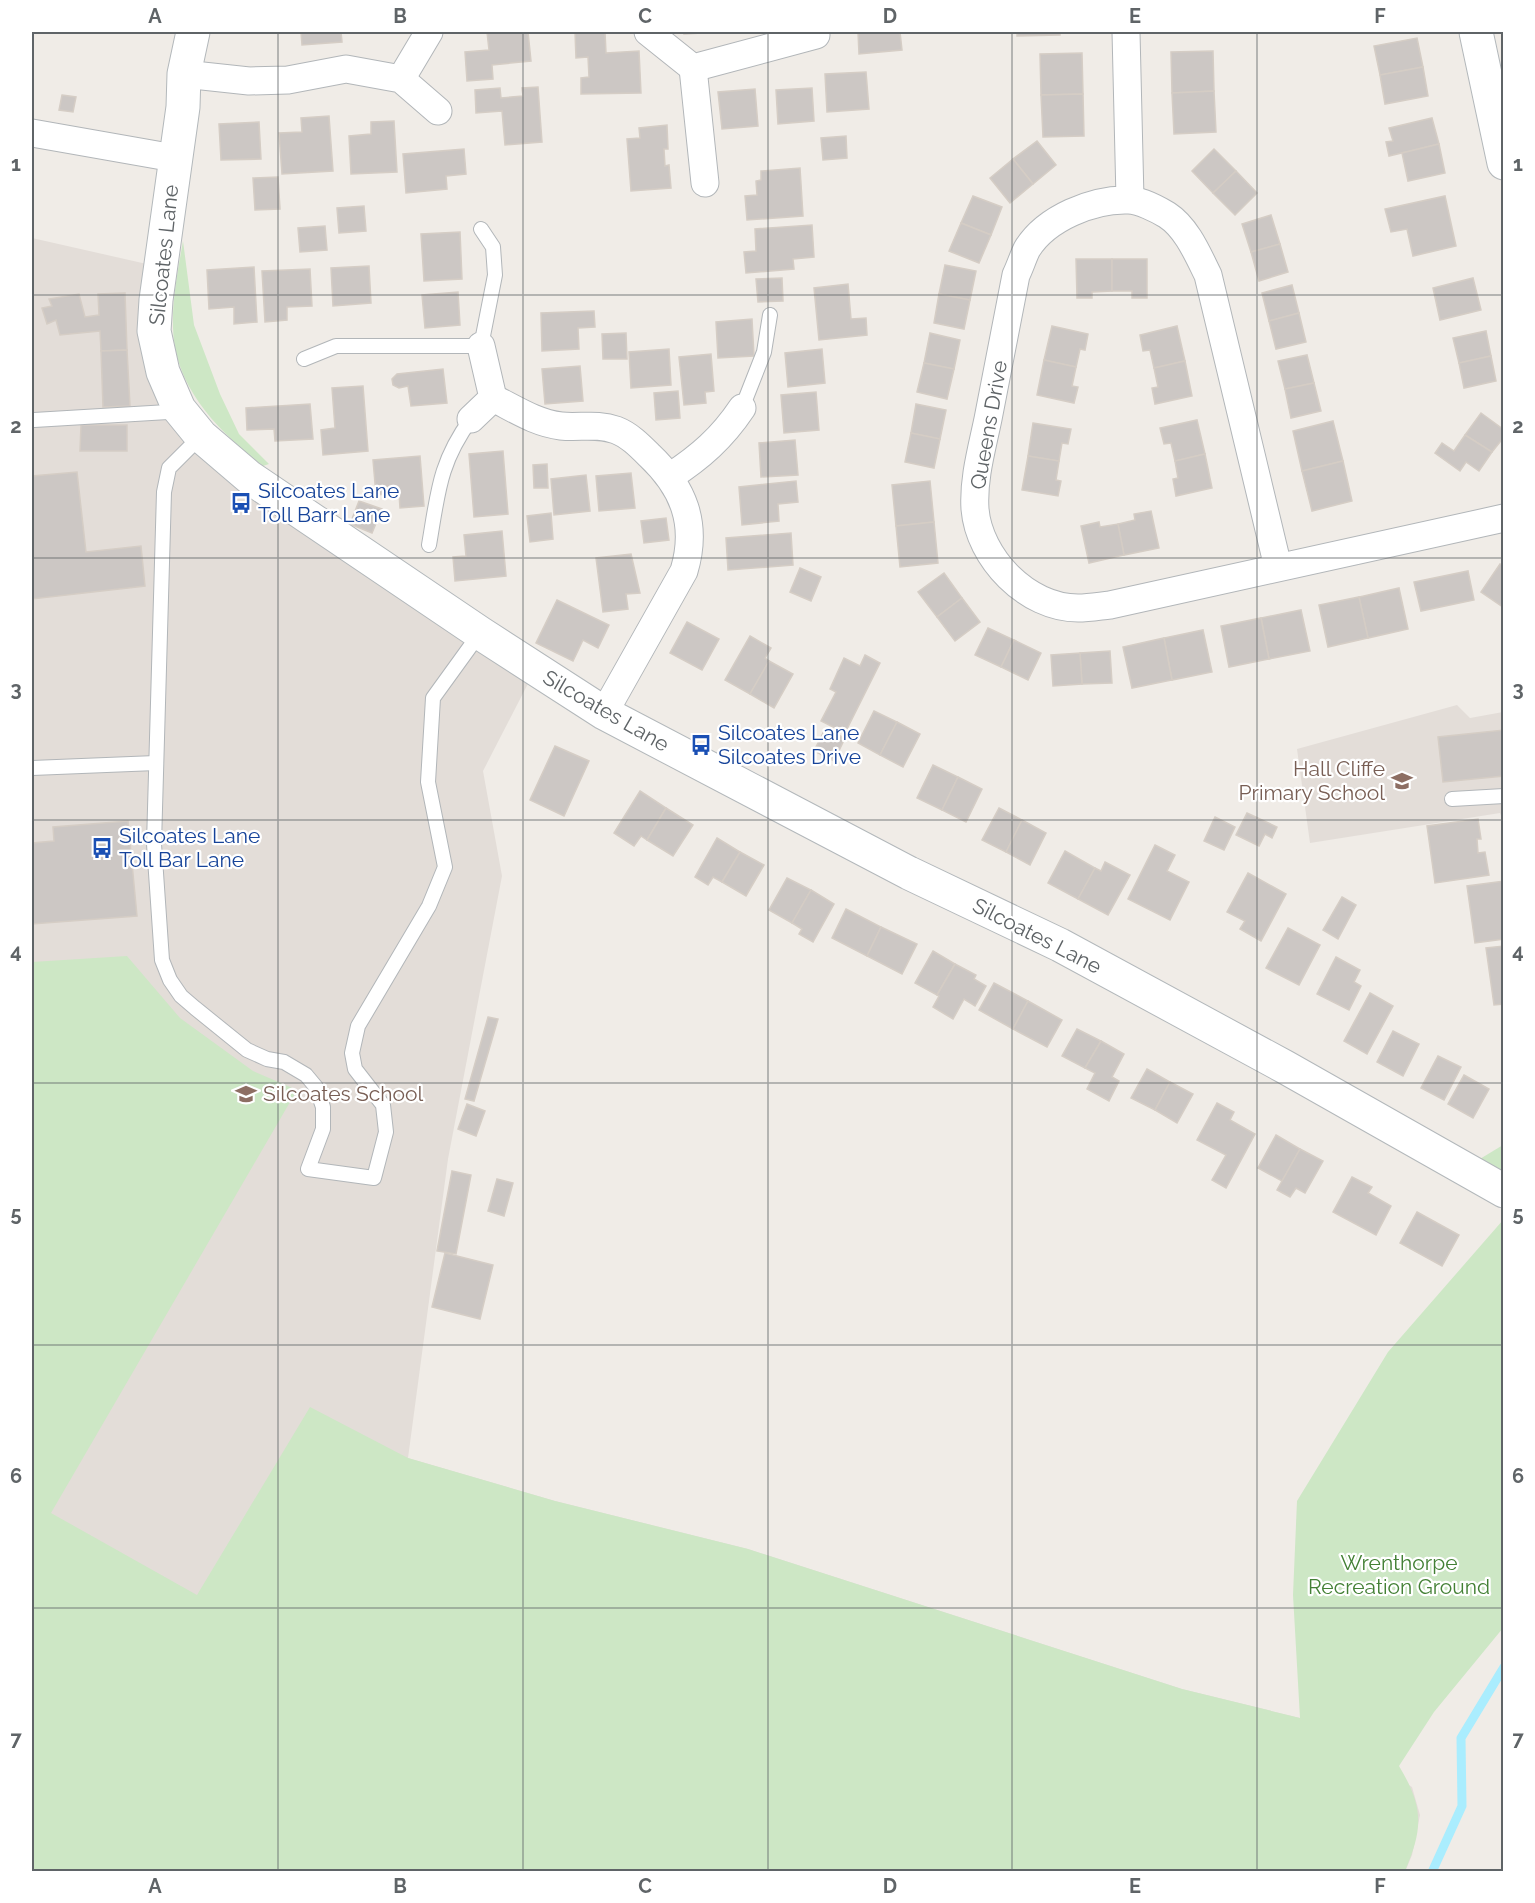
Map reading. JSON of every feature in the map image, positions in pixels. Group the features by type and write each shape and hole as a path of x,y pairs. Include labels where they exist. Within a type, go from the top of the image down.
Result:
{"street":[{"name":"Silcoates Lane","path":"193,32 184,74 183,107 174,158 154,331 163,372 179,409 201,436 249,477 480,633 604,713 909,873 1060,945 1285,1067 1503,1191"},
{"path":"401,79 429,32"},
{"path":"648,32 693,68 705,183"},
{"path":"1126,32 1130,200"},
{"path":"1476,32 1503,164"},
{"path":"693,68 816,34"},
{"path":"184,74 249,81 288,80 346,69 401,79 438,111"},
{"path":"32,133 174,158"},
{"name":"Queens Drive","path":"1278,567 1208,275 1193,244 1168,215 1130,200 1104,202 1077,210 1048,227 1028,248 1016,275 977,472 975,509 981,537 996,565 1019,585 1044,600 1077,608 1110,605 1503,518"},
{"path":"481,346 493,398 542,423 563,426 593,425 616,430 634,440 671,476 689,526 691,548 684,571 604,713"},
{"path":"471,419 493,398"},
{"path":"671,476 708,450 728,429 742,408"}],"lane":[{"path":"304,359 336,346 481,346 495,275 493,247 481,229"},
{"path":"742,408 764,352 770,315"},
{"path":"34,420 168,412 179,409"},
{"path":"429,545 441,477 448,455 471,419"},
{"path":"201,436 170,468 164,492 154,844 162,960 170,980 181,996 247,1050 267,1059 284,1062 306,1074 316,1087 323,1107 323,1129 308,1169 374,1178 386,1132 383,1105 355,1070 352,1053 358,1026 429,906 445,867 428,782 433,698 480,633"},
{"path":"32,768 156,763"},
{"path":"1452,799 1503,796"}],"shaded area":[{"name":"Silcoates School","path":"32,238 160,267 179,409 535,670 483,771 502,876 448,1159 408,1458 555,1501 748,1549 1182,1689 1300,1718 1412,1787 1420,1815 1412,1855 1405,1872 32,1872"},
{"name":"Hall Cliffe Primary School","path":"1457,705 1470,718 1503,712 1503,820 1500,813 1310,843 1297,749"}],"green space":[{"path":"183,241 194,325 220,394 239,434 269,464 263,466 215,423 190,389 181,370 175,349 173,317"},
{"name":"Wrenthorpe Recreation Ground","path":"127,956 180,1018 253,1071 297,1090 51,1513 197,1595 310,1407 408,1458 555,1501 748,1549 1182,1689 1300,1718 1293,1595 1297,1501 1388,1352 1503,1220 1503,1628 1434,1712 1399,1766 1413,1793 1418,1817 1415,1842 1405,1871 32,1871 32,962"},
{"path":"1503,1145 1503,1191 1465,1168"}],"building":[{"path":"301,32 341,32 342,42 302,45"},
{"path":"487,32 528,32 531,61 492,65 493,79 467,81 465,52 489,50"},
{"path":"575,32 605,32 606,53 639,51 641,93 581,94 581,78 589,77 588,57 576,58"},
{"path":"684,32 722,32 684,34"},
{"path":"858,32 900,32 902,50 859,54"},
{"path":"1017,32 1060,32 1060,35 1017,36"},
{"path":"1417,38 1423,67 1380,75 1374,46"},
{"path":"1213,51 1214,91 1172,93 1171,52"},
{"path":"1082,53 1083,94 1041,95 1040,54"},
{"path":"1423,67 1428,96 1385,104 1380,75"},
{"path":"866,72 869,109 827,112 825,74"},
{"path":"538,87 542,142 505,145 502,111 476,113 475,90 500,88 501,98 523,96 522,88"},
{"path":"812,88 814,121 778,124 776,90"},
{"path":"755,89 758,126 722,129 718,92"},
{"path":"1214,91 1216,132 1174,134 1172,93"},
{"path":"1083,94 1084,136 1043,137 1041,95"},
{"path":"62,95 76,97 73,112 59,110"},
{"path":"329,116 333,171 282,174 279,133 302,132 301,118"},
{"path":"1432,118 1439,144 1389,156 1386,142 1393,141 1389,128"},
{"path":"394,121 397,172 351,174 349,136 371,134 371,122"},
{"path":"259,122 261,159 221,160 219,124"},
{"path":"667,125 668,149 664,149 665,166 669,165 671,188 631,191 627,139 640,138 639,128"},
{"path":"846,136 847,158 823,160 821,138"},
{"path":"1037,141 1056,165 1033,184 1013,159"},
{"path":"1439,144 1445,173 1408,181 1402,153"},
{"path":"464,149 466,174 446,176 447,189 406,193 403,154"},
{"path":"1214,149 1236,171 1213,193 1192,171"},
{"path":"1013,159 1033,184 1010,203 990,178"},
{"path":"800,168 803,216 747,220 745,196 757,195 756,181 761,180 761,171"},
{"path":"1236,171 1257,193 1235,215 1213,193"},
{"path":"278,177 280,209 255,210 253,178"},
{"path":"973,196 1002,207 991,235 961,223"},
{"path":"1445,196 1456,246 1413,256 1407,229 1391,232 1385,209"},
{"path":"364,206 366,231 339,233 337,208"},
{"path":"1271,215 1280,244 1251,252 1242,224"},
{"path":"961,223 991,235 979,263 949,251"},
{"path":"812,225 814,257 793,259 794,269 746,273 744,252 756,251 755,229"},
{"path":"325,226 327,250 300,252 298,228"},
{"path":"460,232 462,279 424,281 421,234"},
{"path":"1280,244 1288,272 1259,281 1251,252"},
{"path":"1076,259 1112,259 1112,291 1092,292 1092,298 1077,298"},
{"path":"1112,259 1147,259 1147,298 1132,298 1132,291 1112,291"},
{"path":"945,265 976,271 970,300 939,294"},
{"path":"369,266 371,303 333,306 331,268"},
{"path":"254,267 257,322 234,324 234,307 209,309 207,270"},
{"path":"310,269 312,306 287,307 287,320 265,322 262,271"},
{"path":"782,278 783,301 758,302 756,279"},
{"path":"1473,278 1481,310 1440,320 1433,288"},
{"path":"848,284 851,319 866,318 867,335 819,340 814,288"},
{"path":"1292,285 1299,313 1269,321 1262,293"},
{"path":"458,292 460,325 425,328 422,295"},
{"path":"125,293 127,350 101,351 100,331 60,335 56,320 47,324 42,308 52,306 49,299 79,294 85,317 99,315 98,294"},
{"path":"939,294 970,300 964,329 934,323"},
{"path":"594,311 595,327 578,328 579,349 542,351 541,313"},
{"path":"1299,313 1306,342 1276,349 1269,321"},
{"path":"752,319 754,356 718,358 716,322"},
{"path":"1052,326 1088,334 1085,350 1080,349 1076,367 1044,360"},
{"path":"1177,326 1185,361 1154,368 1150,350 1143,351 1140,335"},
{"path":"1486,331 1491,356 1459,363 1453,338"},
{"path":"626,333 627,359 603,359 602,334"},
{"path":"930,333 960,340 954,369 924,363"},
{"path":"669,349 671,385 631,388 629,352"},
{"path":"822,349 825,383 788,387 785,353"},
{"path":"127,350 130,406 103,407 101,351"},
{"path":"711,354 714,391 705,392 706,403 684,405 679,357"},
{"path":"1307,355 1314,383 1285,389 1278,361"},
{"path":"1491,356 1496,381 1464,388 1459,363"},
{"path":"1044,360 1076,367 1072,386 1078,387 1074,403 1037,395"},
{"path":"1185,361 1192,396 1155,404 1152,388 1158,387 1154,368"},
{"path":"924,363 954,369 947,399 917,392"},
{"path":"580,366 583,401 545,404 542,369"},
{"path":"443,369 447,403 411,406 408,386 399,388 393,385 392,379 397,374"},
{"path":"1314,383 1321,411 1291,418 1285,389"},
{"path":"363,386 368,451 323,455 321,430 335,428 332,388"},
{"path":"678,391 680,418 656,420 654,393"},
{"path":"816,392 819,430 784,433 781,395"},
{"path":"310,404 313,439 275,441 274,429 247,430 246,408"},
{"path":"916,404 946,410 940,439 911,433"},
{"path":"1481,413 1504,430 1504,437 1492,452 1465,435"},
{"path":"1197,420 1205,454 1175,461 1171,443 1164,444 1160,428"},
{"path":"1333,421 1343,461 1302,471 1293,431"},
{"path":"1033,423 1071,429 1068,444 1062,443 1059,461 1028,456"},
{"path":"81,425 127,425 127,451 80,451"},
{"path":"911,433 940,439 934,468 905,462"},
{"path":"1465,435 1492,452 1479,471 1466,462 1460,471 1435,453 1442,443 1454,451"},
{"path":"795,440 798,475 761,477 759,443"},
{"path":"503,451 508,514 474,517 469,454"},
{"path":"1205,454 1212,488 1176,496 1173,479 1178,478 1175,461"},
{"path":"420,456 424,506 400,508 399,493 376,495 373,460"},
{"path":"1028,456 1059,461 1056,480 1061,481 1058,496 1022,490"},
{"path":"1343,461 1352,501 1312,511 1302,471"},
{"path":"547,464 548,488 534,488 533,465"},
{"path":"77,472 86,552 141,546 145,586 32,599 32,476"},
{"path":"631,473 635,508 599,511 596,476"},
{"path":"586,475 590,511 554,515 551,479"},
{"path":"796,481 798,502 778,504 779,521 742,525 739,487"},
{"path":"930,481 934,522 896,526 892,485"},
{"path":"359,501 382,509 372,533 350,524"},
{"path":"1151,511 1159,548 1124,555 1118,524 1135,520 1134,514"},
{"path":"551,513 553,539 530,542 527,516"},
{"path":"666,518 669,540 644,543 641,521"},
{"path":"934,522 938,563 900,567 896,526"},
{"path":"1099,522 1100,527 1118,524 1124,555 1089,563 1081,526"},
{"path":"502,531 506,576 455,581 453,557 466,556 464,535"},
{"path":"791,533 793,565 728,570 726,538"},
{"path":"631,554 640,593 626,594 628,609 603,612 596,558"},
{"path":"1500,564 1504,566 1503,607 1481,592"},
{"path":"800,568 821,577 811,601 790,592"},
{"path":"1468,571 1474,600 1421,611 1414,582"},
{"path":"944,573 962,598 937,617 918,592"},
{"path":"1399,588 1408,629 1368,638 1359,597"},
{"path":"1359,597 1368,638 1328,647 1319,605"},
{"path":"962,598 980,622 955,641 937,617"},
{"path":"557,600 609,625 598,648 583,640 573,661 536,643"},
{"path":"1301,610 1310,651 1269,659 1261,618"},
{"path":"1261,618 1269,659 1229,667 1221,626"},
{"path":"687,622 719,639 702,670 670,653"},
{"path":"988,628 1014,640 1001,667 975,655"},
{"path":"1203,630 1212,672 1172,680 1164,638"},
{"path":"750,636 771,648 765,658 769,661 750,694 725,680"},
{"path":"1164,638 1172,680 1132,688 1123,647"},
{"path":"1014,640 1041,653 1028,680 1001,667"},
{"path":"1110,651 1112,683 1082,684 1080,653"},
{"path":"1080,653 1082,684 1053,686 1051,655"},
{"path":"865,655 880,663 845,733 821,721 836,692 830,689 844,658 860,666"},
{"path":"769,661 793,674 774,708 750,694"},
{"path":"874,711 897,722 880,755 858,743"},
{"path":"897,722 920,734 903,767 880,755"},
{"path":"825,729 845,738 834,761 814,751"},
{"path":"1504,730 1504,776 1443,782 1438,737"},
{"path":"555,746 589,761 564,816 530,800"},
{"path":"933,765 958,777 942,810 917,798"},
{"path":"958,777 982,789 966,822 942,810"},
{"path":"640,791 666,808 647,840 641,836 634,846 614,833"},
{"path":"666,808 693,825 673,856 647,840"},
{"path":"999,808 1022,820 1006,852 982,840"},
{"path":"1247,813 1277,827 1272,838 1265,834 1259,846 1236,835"},
{"path":"1215,817 1235,827 1224,850 1204,841"},
{"path":"1478,819 1481,839 1477,839 1478,853 1485,852 1489,875 1435,883 1427,826"},
{"path":"1022,820 1046,833 1030,865 1006,852"},
{"path":"128,821 137,916 32,924 32,843 54,841 53,827"},
{"path":"717,838 740,852 722,882 713,877 708,885 695,877"},
{"path":"1155,845 1175,855 1167,871 1189,882 1170,920 1128,899"},
{"path":"1065,851 1095,868 1078,899 1048,883"},
{"path":"740,852 764,865 746,896 722,882"},
{"path":"1105,862 1130,875 1108,915 1078,899 1095,868 1101,871"},
{"path":"1248,873 1286,894 1261,941 1240,929 1245,921 1227,912"},
{"path":"787,878 811,890 792,923 769,910"},
{"path":"1504,881 1504,939 1475,943 1467,886"},
{"path":"811,890 834,904 813,942 799,934 802,929 792,923"},
{"path":"1342,897 1356,905 1338,939 1323,930"},
{"path":"846,909 881,927 867,956 832,938"},
{"path":"881,927 917,944 902,974 867,956"},
{"path":"1288,928 1320,945 1299,985 1266,968"},
{"path":"1504,946 1504,1004 1494,1005 1486,948"},
{"path":"933,951 955,964 937,995 915,983"},
{"path":"1336,957 1360,970 1354,982 1361,986 1349,1010 1317,994"},
{"path":"955,964 976,975 974,979 986,986 975,1006 964,999 953,1019 933,1007 939,996 937,995"},
{"path":"994,983 1028,1001 1013,1029 979,1010"},
{"path":"1370,993 1393,1006 1367,1054 1344,1041"},
{"path":"1028,1001 1062,1020 1047,1047 1013,1029"},
{"path":"488,1017 498,1019 474,1101 465,1099"},
{"path":"1077,1029 1101,1041 1085,1068 1062,1056"},
{"path":"1393,1031 1419,1044 1403,1076 1377,1062"},
{"path":"1101,1041 1124,1054 1112,1077 1119,1081 1109,1101 1087,1089 1095,1073 1085,1068"},
{"path":"1438,1056 1461,1067 1444,1100 1421,1088"},
{"path":"1147,1069 1170,1082 1155,1110 1131,1098"},
{"path":"1464,1075 1489,1089 1473,1118 1448,1104"},
{"path":"1170,1082 1193,1094 1177,1123 1155,1110"},
{"path":"1217,1103 1234,1112 1230,1120 1255,1134 1226,1188 1212,1180 1226,1155 1197,1140"},
{"path":"467,1104 485,1111 476,1136 458,1129"},
{"path":"1276,1135 1300,1149 1282,1181 1258,1168"},
{"path":"1300,1149 1323,1161 1305,1193 1296,1188 1290,1197 1277,1190"},
{"path":"452,1171 471,1175 456,1254 437,1251"},
{"path":"1352,1177 1372,1187 1368,1193 1391,1206 1376,1235 1333,1212"},
{"path":"497,1179 513,1183 504,1216 488,1211"},
{"path":"1417,1212 1459,1235 1442,1266 1400,1243"},
{"path":"445,1253 493,1265 480,1319 432,1307"}],"waterway":[{"path":"1432,1872 1462,1806 1461,1738 1504,1667"}],"place":[{"name":"Silcoates Lane Toll Barr Lane","path":"241,503"},
{"name":"Silcoates Lane Silcoates Drive","path":"701,745"},
{"name":"Hall Cliffe Primary School","path":"1402,781"},
{"name":"Silcoates Lane Toll Bar Lane","path":"102,848"},
{"name":"Silcoates School","path":"246,1094"}]}
